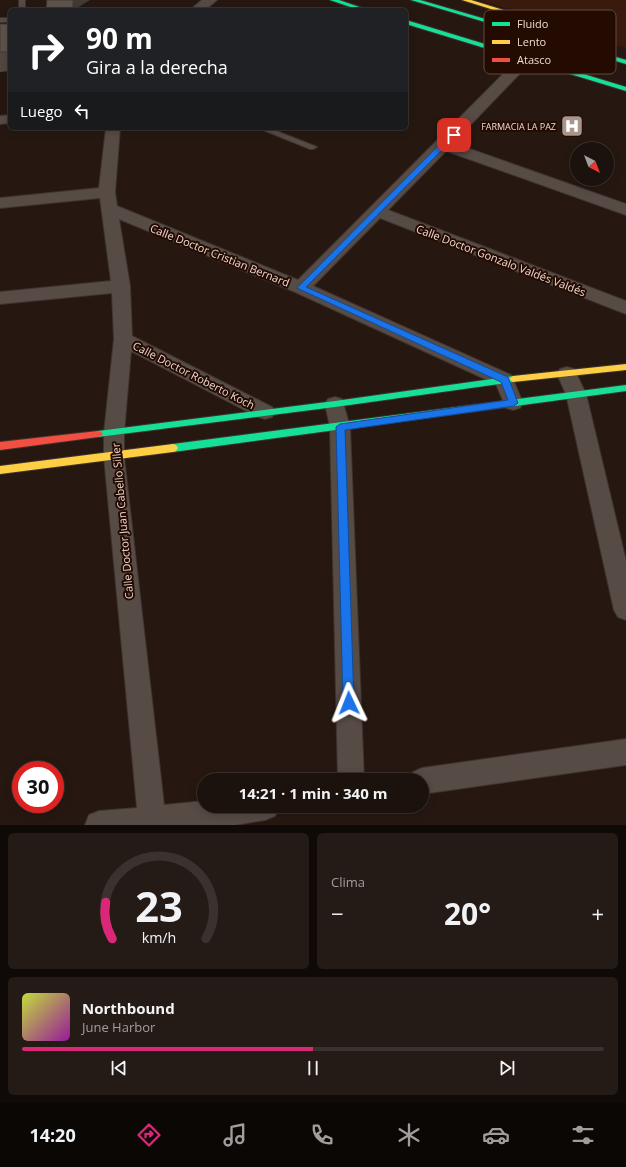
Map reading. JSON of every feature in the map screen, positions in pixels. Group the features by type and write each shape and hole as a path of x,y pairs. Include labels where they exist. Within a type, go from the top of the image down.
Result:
{"main road":[{"path":"333,0 359,8"},
{"path":"414,0 484,20"},
{"path":"466,0 498,10"},
{"path":"408,23 484,46"},
{"path":"616,59 626,62"},
{"path":"576,74 626,89"},
{"path":"0,446 335,404 504,380 567,374 626,366"},
{"path":"0,470 114,457 626,388"}],"street":[{"path":"199,8 211,0"},
{"path":"301,288 512,74"},
{"name":"Calle Doctor Juan Cabello Siller","path":"113,130 108,201 121,286 123,339 114,432 114,457 152,819"},
{"path":"443,145 626,210"},
{"name":"Calle Doctor Cristian Bernard","path":"0,203 108,201 504,380"},
{"name":"Calle Doctor Gonzalo Valdés Valdés","path":"376,211 626,308"},
{"path":"0,298 121,286"},
{"name":"Calle Doctor Roberto Koch","path":"123,339 265,412"},
{"path":"567,374 576,394 626,610"},
{"path":"504,380 514,403"},
{"path":"335,404 340,427 351,773"},
{"path":"429,780 626,752"},
{"path":"99,825 152,819 232,818 246,813"}],"lane":[{"path":"267,130 313,147"}],"shaded area":[{"path":"479,0 626,0 626,48 616,45 616,10 514,10"}],"building":[{"path":"47,0 73,0 73,8 46,8"},
{"path":"0,24 8,24 8,52 0,52"}],"traffic: fast":[{"path":"333,0 359,8"},
{"path":"414,0 484,20"},
{"path":"408,23 484,46"},
{"path":"616,59 626,62"},
{"path":"577,74 626,89"},
{"path":"98,434 335,404 513,379"},
{"path":"173,448 626,388"}],"traffic: slow":[{"path":"465,0 498,10"},
{"path":"513,379 626,367"},
{"path":"0,470 173,448"}],"traffic: jam":[{"path":"0,446 98,434"}],"place":[{"name":"FARMACIA LA PAZ","path":"572,126"}],"route":[{"path":"349,703 340,427 514,403 504,380 301,288 376,211 454,135"}]}
